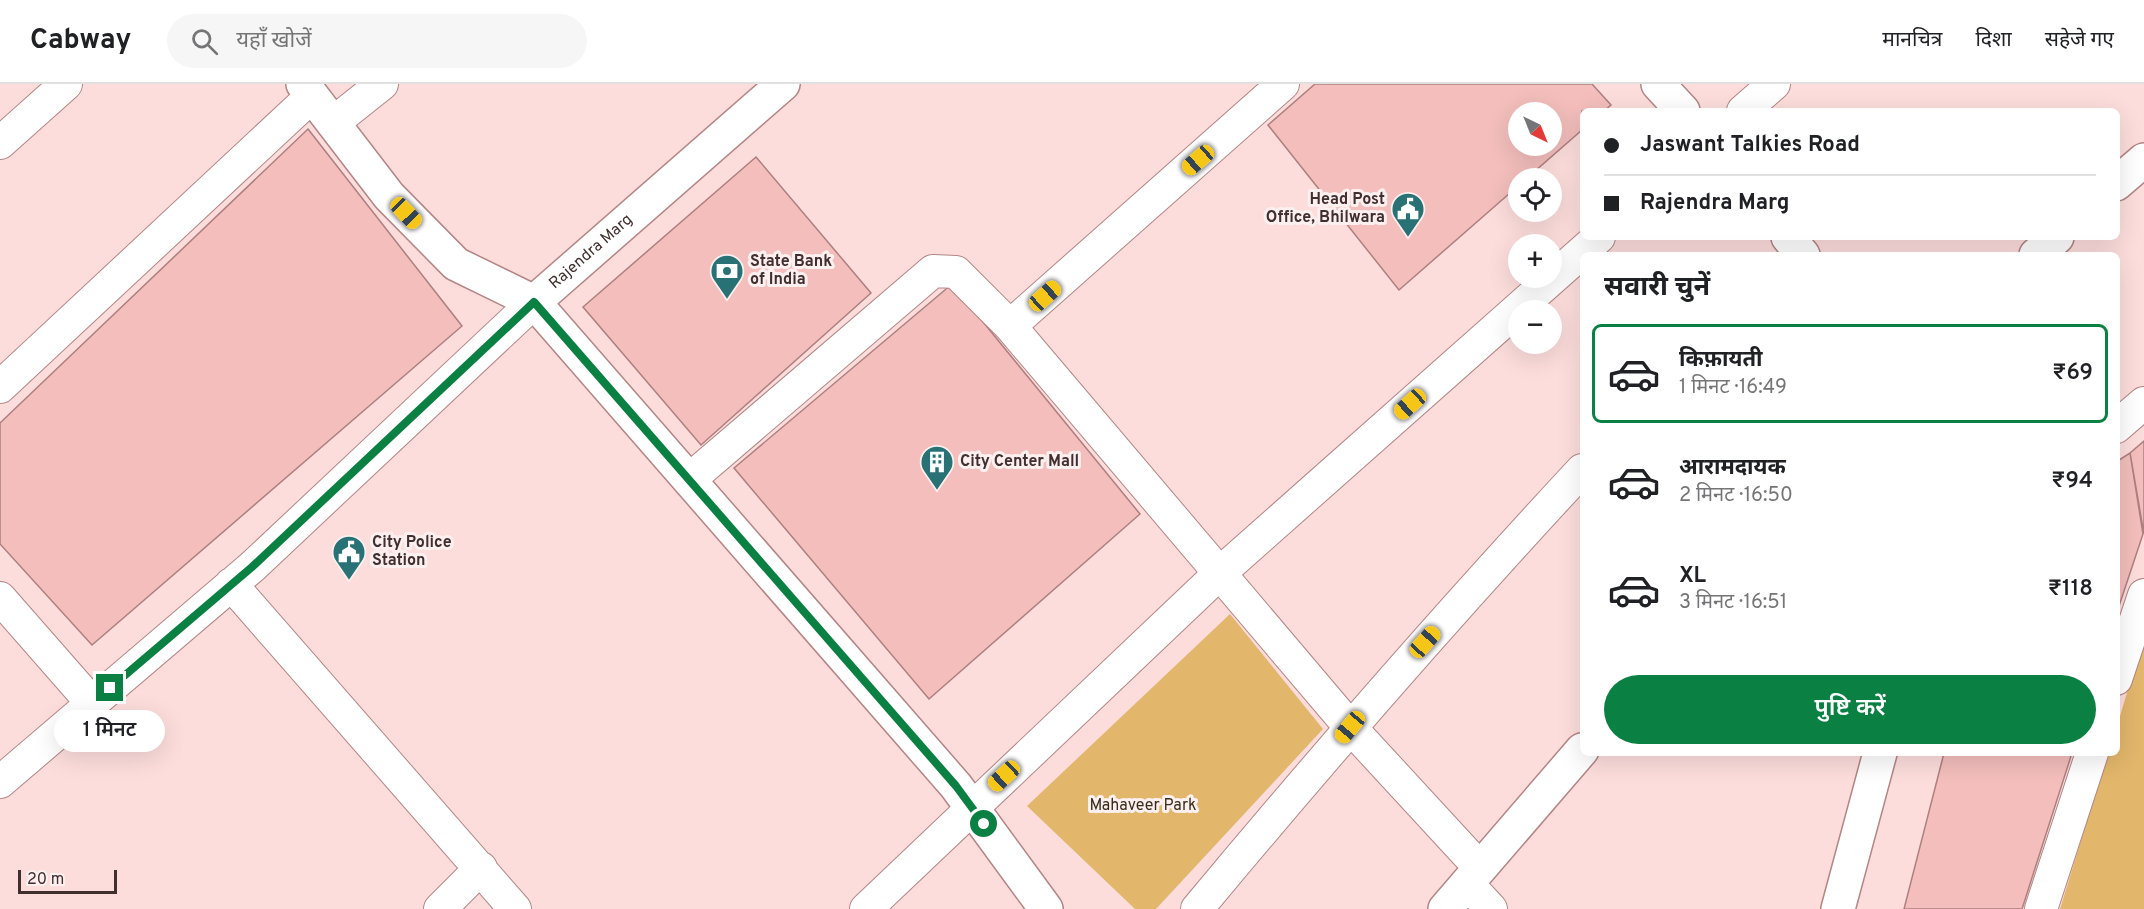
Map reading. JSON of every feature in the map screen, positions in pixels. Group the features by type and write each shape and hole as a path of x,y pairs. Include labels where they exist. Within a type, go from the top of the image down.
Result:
{"street":[{"path":"0,143 66,84"},
{"path":"333,123 382,84"},
{"name":"Rajendra Marg","path":"0,782 252,567 534,302 783,84"},
{"path":"1011,326 1283,84"},
{"path":"1658,84 1680,108"},
{"path":"1746,108 1774,84"},
{"path":"0,387 307,90 389,195 456,264 534,302 971,807 1046,909"},
{"path":"2120,181 2144,160"},
{"path":"1582,252 1596,240"},
{"path":"2040,252 2054,240"},
{"path":"866,909 1221,572 1580,254"},
{"path":"689,480 933,272 956,272 1011,326 1221,572 1474,876 1491,909"},
{"path":"2120,424 2144,403"},
{"path":"1197,909 1350,727 1470,591 1580,472"},
{"path":"231,584 515,909"},
{"path":"2120,667 2144,595"},
{"path":"0,598 92,703"},
{"path":"1445,909 1580,752"},
{"path":"1838,909 1879,756"},
{"path":"2041,909 2091,756"},
{"path":"440,909 481,868"}],"green space":[{"name":"Mahaveer Park","path":"1230,614 1323,729 1156,909 1135,909 1027,806"},
{"path":"2144,636 2144,909 2060,909 2107,756 2120,756 2120,716"}],"building":[{"name":"Head Post Office, Bhilwara","path":"1315,84 1592,84 1611,105 1608,108 1580,108 1580,132 1562,147 1562,102 1508,102 1508,156 1552,156 1538,168 1508,168 1508,195 1399,290 1268,125"},
{"path":"308,129 462,326 92,645 0,544 0,423"},
{"name":"State Bank of India","path":"756,157 871,293 701,445 583,307"},
{"name":"City Center Mall","path":"952,284 1140,514 929,699 734,468"},
{"path":"2144,441 2144,534 2130,453"},
{"path":"2130,453 2143,534 2120,603 2120,459"},
{"path":"1943,756 2071,756 2022,909 1904,909"}],"place":[{"name":"Head Post Office, Bhilwara","path":"1408,238"},
{"name":"State Bank of India","path":"727,300"},
{"name":"City Center Mall","path":"937,491"},
{"name":"City Police Station","path":"349,581"}],"route":[{"path":"110,688 252,567 534,302 956,786 984,824"}]}
